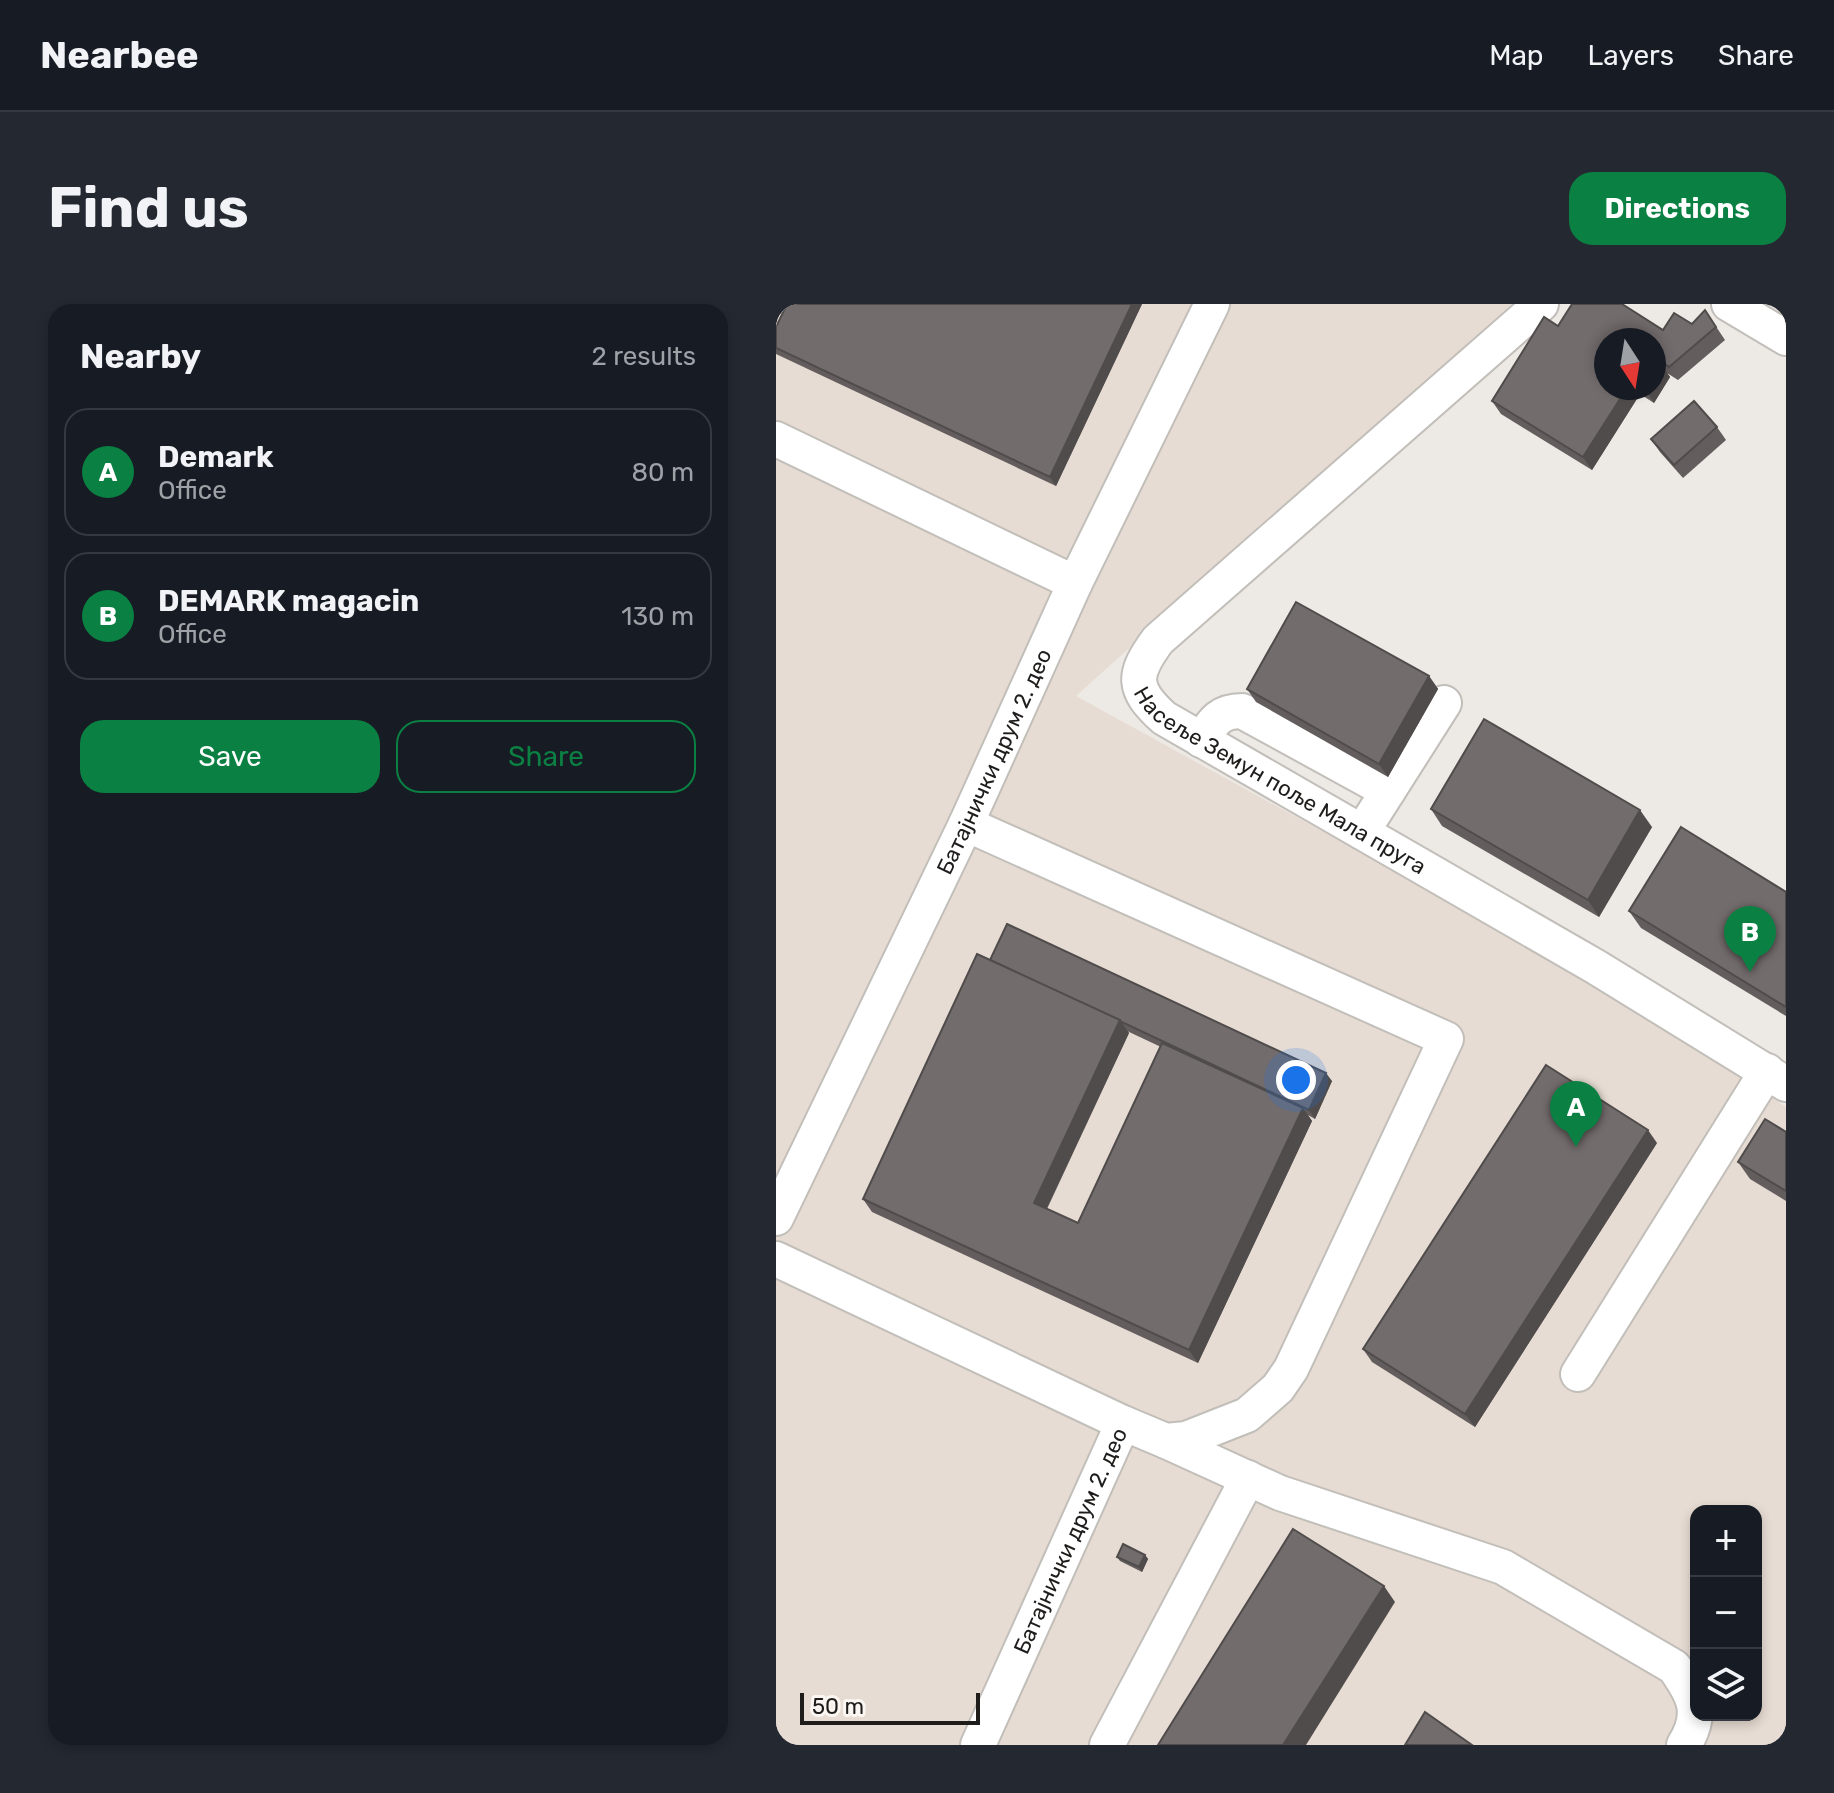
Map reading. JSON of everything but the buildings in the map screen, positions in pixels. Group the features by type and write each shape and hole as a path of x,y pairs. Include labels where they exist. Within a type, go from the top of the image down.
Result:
{"street":[{"name":"Батајнички друм 2. део","path":"776,1218 966,824 1075,583 1212,304"},
{"name":"Насеље Земун поље Мала пруга","path":"1541,304 1158,640 1146,657 1138,683 1145,701 1164,718 1596,967 1777,1078"},
{"path":"1729,304 1786,338"},
{"path":"776,439 1075,583"},
{"path":"1362,832 1444,703"},
{"path":"1201,740 1218,716 1230,711 1242,711 1388,791"},
{"path":"966,824 1446,1039 1285,1379 1247,1415 1186,1439 1166,1441"},
{"path":"1578,1374 1777,1078"},
{"name":"Батајнички друм 2. део","path":"776,1259 1123,1423 978,1745"},
{"path":"1123,1423 1280,1493 1503,1567 1674,1667 1693,1693 1694,1730 1684,1745"},
{"path":"1107,1745 1248,1478"}],"shaded area":[{"path":"776,304 1512,304 1076,696 1593,980 1786,1107 1786,1745 776,1745"}],"place":[{"name":"DEMARK magacin","path":"1750,972"},
{"name":"Demark","path":"1576,1147"}]}
